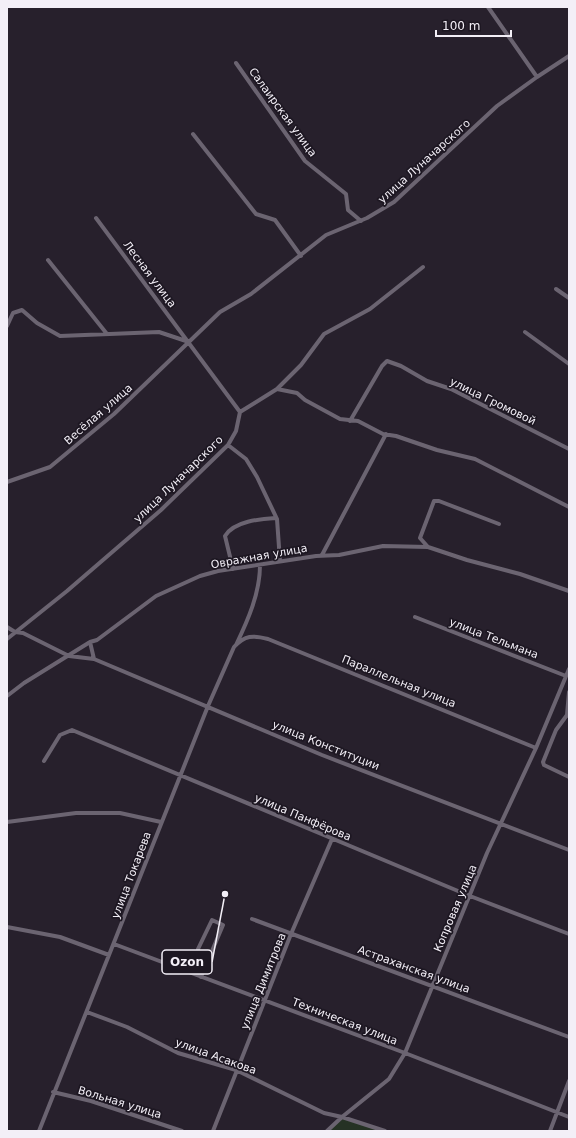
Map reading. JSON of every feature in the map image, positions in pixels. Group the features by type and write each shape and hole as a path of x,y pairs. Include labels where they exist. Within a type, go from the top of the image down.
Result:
{"street":[{"path":"488,7 537,77"},
{"name":"улица Луначарского","path":"190,342 220,312 251,294 326,235 379,212 394,202 497,106 569,56"},
{"name":"Салаирская улица","path":"236,63 306,162 346,194 348,210 361,220"},
{"path":"193,134 256,214 275,220 301,256"},
{"name":"Лесная улица","path":"96,218 190,342 240,412"},
{"path":"48,260 106,334"},
{"path":"240,412 277,389 301,365 324,334 370,309 423,268"},
{"path":"556,289 569,298"},
{"path":"7,326 13,313 22,310 37,322 60,336 159,332 190,342"},
{"path":"525,332 569,364"},
{"name":"Весёлая улица","path":"7,482 50,467 114,414 190,342"},
{"name":"улица Громовой","path":"350,421 382,366 387,361 401,366 428,380 452,389 569,449"},
{"path":"277,389 297,393 305,400 340,419 358,421 385,434 396,436 437,450 475,459 569,507"},
{"name":"улица Луначарского","path":"7,639 67,591 161,510 228,445 236,431 240,412"},
{"path":"322,555 385,434"},
{"path":"228,445 246,459 276,518 280,561"},
{"path":"428,547 420,538 434,502 439,501 500,524"},
{"path":"233,569 224,536 228,530 254,520 276,518"},
{"name":"Овражная улица","path":"7,696 24,683 90,642 97,640 156,596 200,576 233,569 260,566 280,561 322,555 339,555 384,546 428,547 467,560 520,574 569,592"},
{"path":"234,648 253,603 259,583 260,566"},
{"name":"улица Тельмана","path":"415,617 566,676"},
{"path":"7,627 15,632 23,633 69,656"},
{"name":"улица Токарева","path":"39,1131 53,1092 87,1012 208,706 234,648 247,637 253,635"},
{"name":"Параллельная улица","path":"253,635 268,639 536,748"},
{"path":"90,642 94,658"},
{"name":"улица Конституции","path":"69,656 94,658 322,755 569,850"},
{"name":"Копровая улица","path":"327,1131 388,1079 405,1053 470,896 536,748 569,669"},
{"path":"569,692 568,716 556,730 543,762 544,765 569,776"},
{"name":"улица Панфёрова","path":"44,761 60,735 72,730 470,896 569,934"},
{"path":"7,822 76,813 120,813 161,822"},
{"name":"улица Димитрова","path":"213,1131 291,934 332,839"},
{"name":"Астраханская улица","path":"252,919 432,985 569,1038"},
{"path":"201,977 223,925 212,920 198,949 199,955 208,958"},
{"path":"7,927 60,937 109,955"},
{"name":"Техническая улица","path":"114,944 266,1000 569,1117"},
{"name":"улица Асакова","path":"87,1012 127,1027 178,1053 236,1070 324,1113 342,1117 385,1131"},
{"path":"550,1131 569,1081"},
{"name":"Вольная улица","path":"53,1092 91,1102 182,1131"}],"green space":[{"path":"342,1117 385,1131 327,1131"}],"place":[{"name":"Ozon","path":"225,894"}]}
